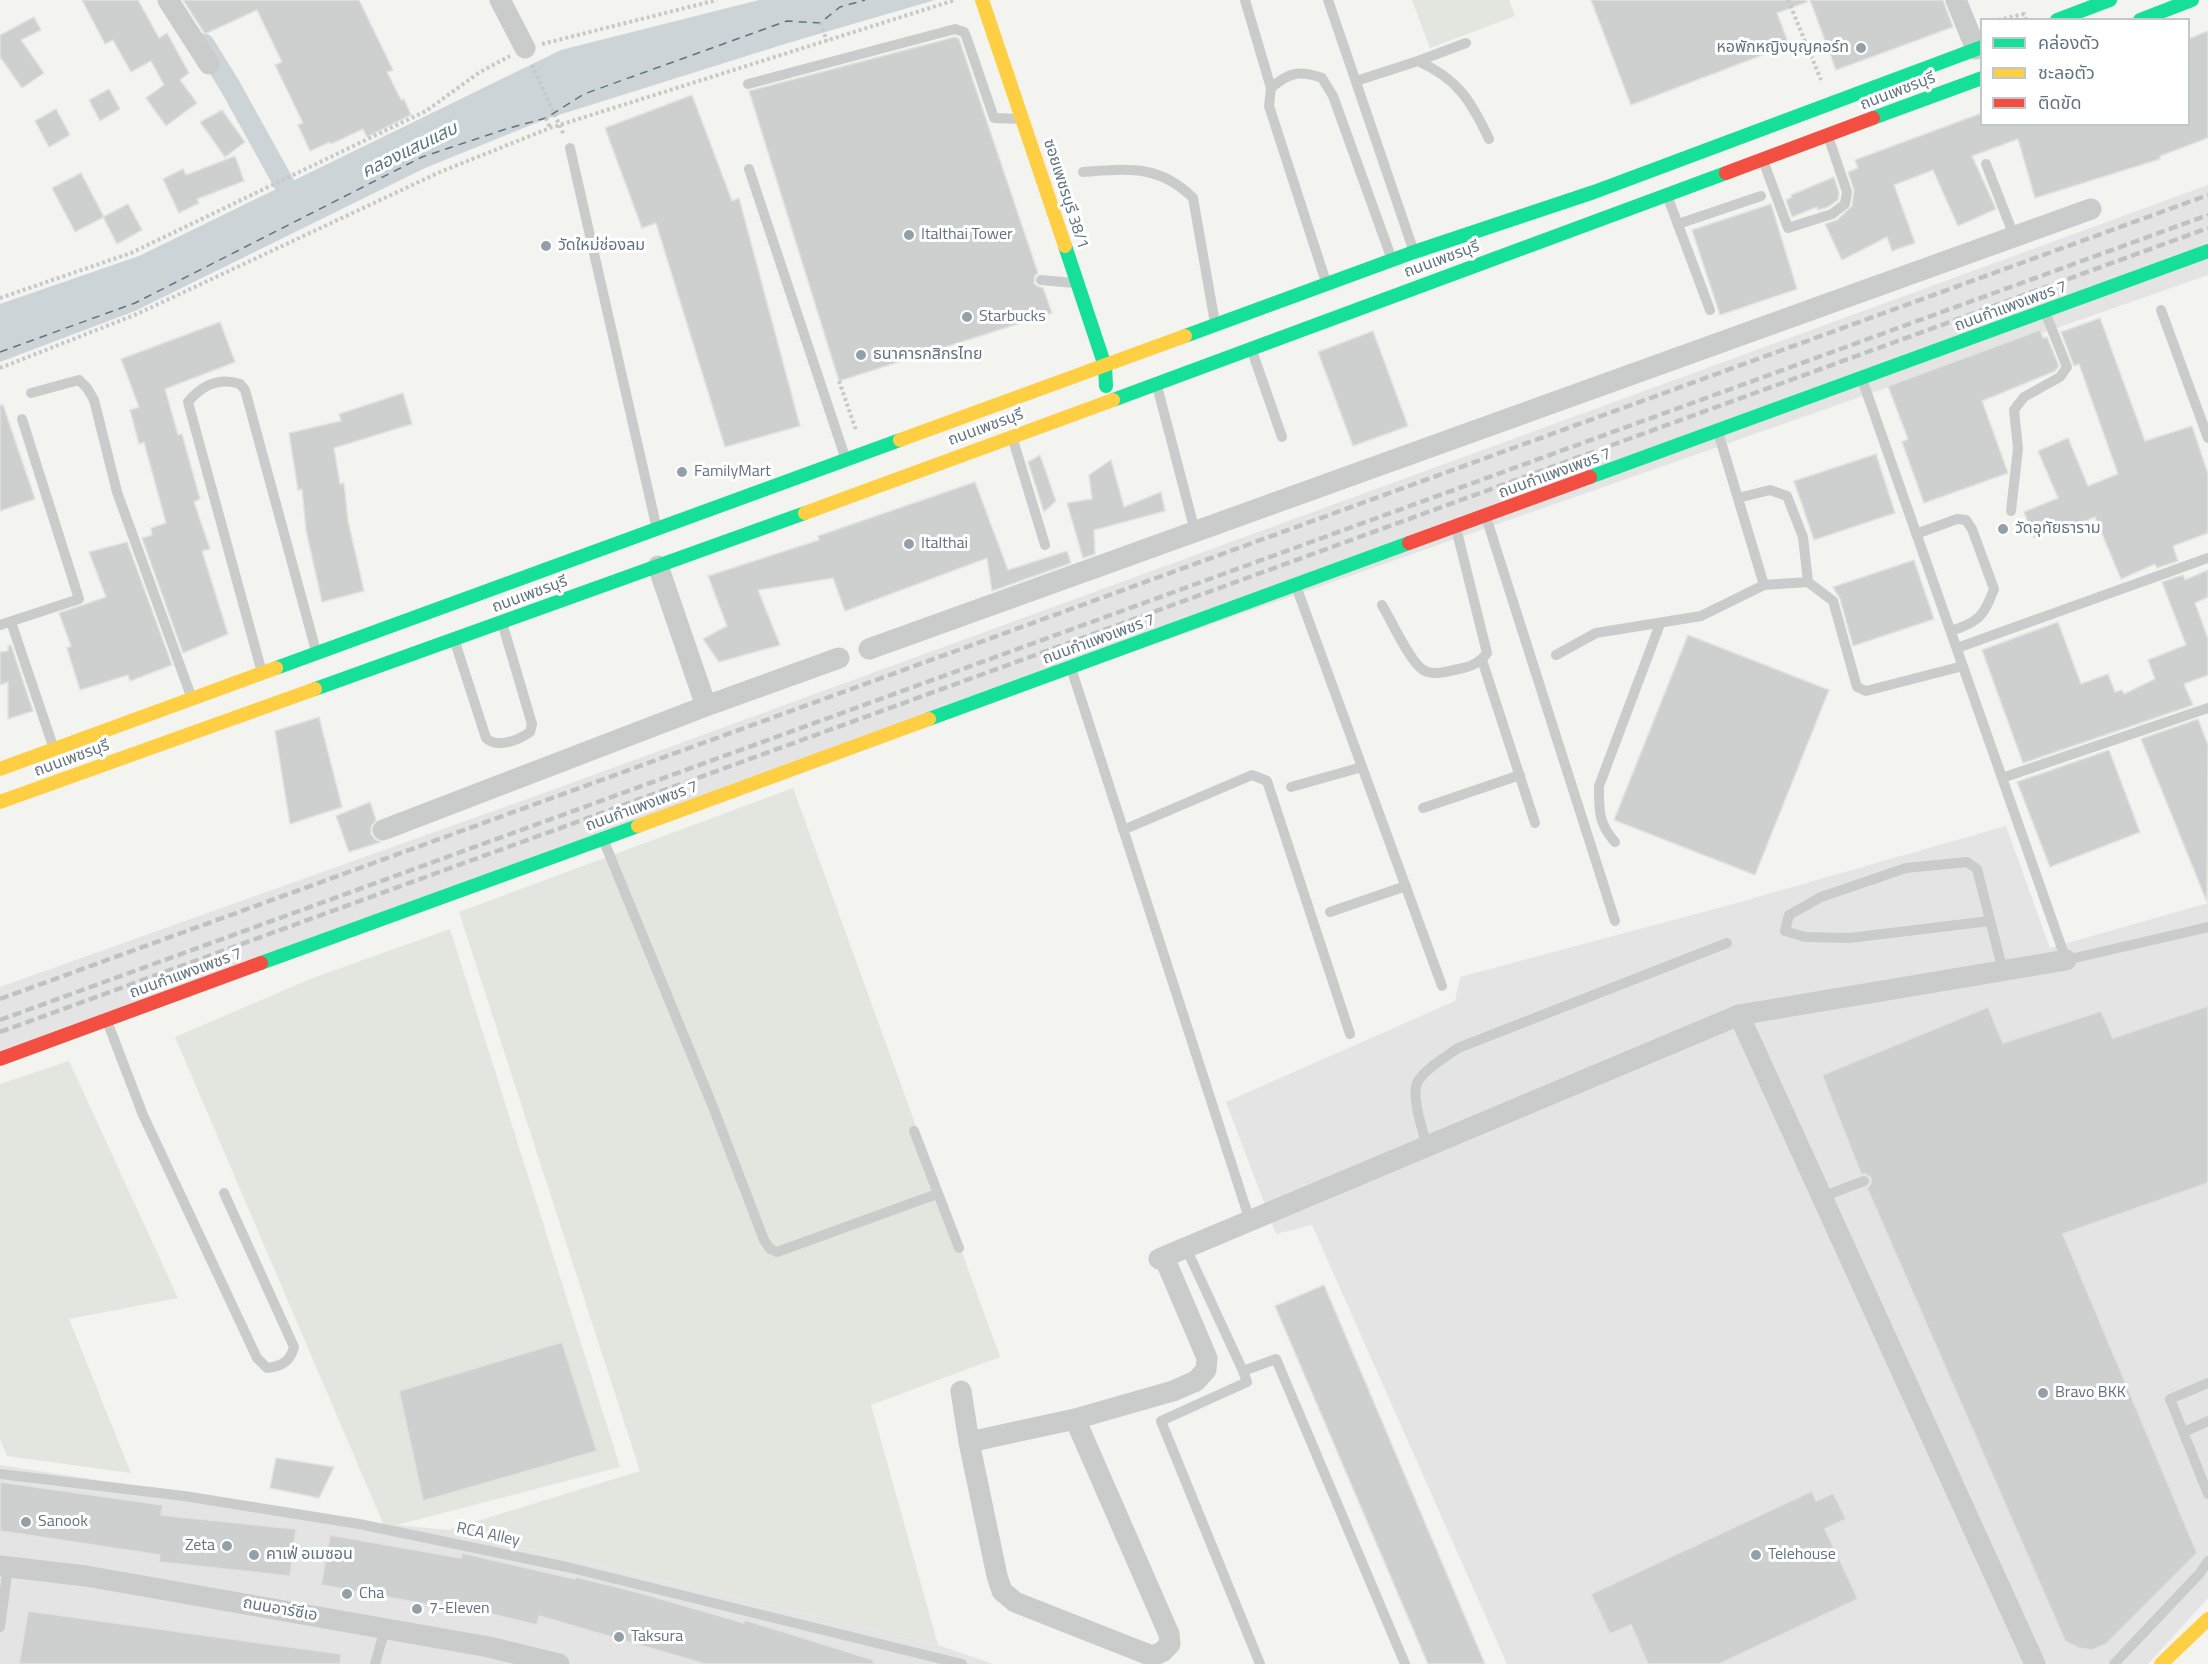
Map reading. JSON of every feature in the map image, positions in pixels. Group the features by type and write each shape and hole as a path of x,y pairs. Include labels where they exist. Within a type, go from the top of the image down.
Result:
{"main road":[{"path":"2062,18 2110,0"},
{"path":"2145,18 2192,0"},
{"name":"ซอยเพชรบุรี 38/1","path":"984,7 1104,366 1108,401"},
{"name":"ถนนเพชรบุรี","path":"0,802 502,623 632,557 657,530 1414,252 1594,192 1804,129 1979,48"},
{"name":"ถนนเพชรบุรี","path":"1804,129 1828,136 1980,79"},
{"name":"ถนนเพชรบุรี","path":"0,769 317,652 632,557 658,566 1762,160 1804,129"},
{"name":"ถนนกำแพงเพชร 7","path":"0,1059 2208,251"},
{"path":"2161,1664 2208,1619"},
{"path":"2180,1664 2208,1632"}],"street":[{"path":"168,0 209,64"},
{"path":"500,0 525,48"},
{"path":"1956,0 1979,48"},
{"path":"869,650 2091,209"},
{"path":"658,566 706,706"},
{"path":"383,830 706,706 839,658"},
{"path":"969,1442 1075,1419 1173,1391 1196,1381 1206,1370 1207,1358 1162,1258 1739,1015 2066,960"},
{"path":"1739,1015 2035,1664"},
{"path":"961,1391 969,1442 1002,1591 1015,1602 1152,1656 1162,1652 1170,1644 1170,1634 1075,1419"},
{"name":"ถนนอาร์ซีเอ","path":"4,1566 87,1576 489,1647 559,1664"}],"lane":[{"path":"1245,0 1271,88 1269,106 1327,285"},
{"path":"1328,0 1414,252"},
{"path":"748,84 955,29 964,32 966,36 994,118 1023,120"},
{"path":"1356,81 1466,43"},
{"path":"1418,61 1449,80 1461,91 1474,107 1489,139"},
{"path":"1271,88 1284,76 1300,73 1322,78 1333,96 1392,261"},
{"path":"1762,160 1788,228 1832,214 1845,204 1847,192 1828,136"},
{"path":"570,148 657,530"},
{"path":"1986,164 2014,236"},
{"path":"749,169 846,461"},
{"path":"1083,172 1122,169 1151,172 1180,185 1193,198 1215,326"},
{"path":"1666,195 1710,310"},
{"path":"1678,224 1761,196"},
{"path":"1041,280 1077,284"},
{"path":"2161,310 2208,438"},
{"path":"2011,511 2018,448 2014,410 2024,397 2061,377 2067,368 2045,312"},
{"path":"1251,348 1282,437"},
{"path":"1862,379 2066,960 2208,927"},
{"path":"32,393 80,380 90,394 117,492 192,698"},
{"path":"262,672 188,402 204,387 220,380 240,384 244,390 317,652"},
{"path":"1156,383 1195,531"},
{"path":"22,419 80,599 5,623 54,749"},
{"path":"1718,432 1764,585"},
{"path":"1012,437 1046,545"},
{"path":"1738,498 1770,490 1787,496 1803,537 1808,582"},
{"path":"1486,517 1615,921"},
{"path":"1916,534 1957,519 1966,520 1972,529 1994,589 1986,609 1979,617 1970,625 1951,631"},
{"path":"1382,605 1410,654 1423,670 1437,674 1463,668 1482,660 1487,653 1455,528"},
{"path":"1956,648 2208,558"},
{"path":"1556,655 1596,633 1701,616 1764,585 1808,582 1833,601 1857,687 1866,692 1963,666"},
{"path":"1296,586 1442,986"},
{"path":"454,640 486,738 496,745 524,736 530,732 532,724 502,623"},
{"path":"1615,842 1604,830 1599,809 1599,786 1660,624"},
{"path":"1482,660 1535,823"},
{"path":"1071,668 1250,1221"},
{"path":"2002,778 2208,708"},
{"path":"1291,787 1362,767"},
{"path":"1123,830 1252,775 1267,781 1350,1034"},
{"path":"1423,808 1520,775"},
{"path":"603,839 713,1107 764,1240 770,1249 777,1252 937,1194"},
{"path":"1990,921 1849,938 1805,937 1785,931 1789,915 1821,897 1906,868 1967,862 1977,868 2003,971"},
{"path":"1330,912 1406,886"},
{"path":"1427,1146 1415,1096 1418,1082 1430,1069 1458,1048 1727,943"},
{"path":"107,1020 143,1115 257,1358 267,1368 282,1366 292,1356 294,1347 224,1193"},
{"path":"914,1131 959,1248"},
{"path":"1822,1197 1864,1180"},
{"path":"1186,1248 1246,1382 1161,1421 1260,1664"},
{"path":"1243,1371 1276,1359 1405,1664"},
{"path":"2208,1383 2170,1399 2208,1494"},
{"path":"2184,1432 2208,1420"},
{"path":"2196,1465 2208,1459"},
{"name":"RCA Alley","path":"0,1474 184,1496 359,1524 567,1567 962,1664"},
{"path":"2115,1664 2200,1573 2208,1561"},
{"path":"0,1627 4,1566"},
{"path":"375,1664 385,1629"}],"path":[{"path":"0,298 131,253 276,184 426,111 480,72 525,48 717,0"},
{"path":"0,368 137,314 440,172 550,128 955,0"},
{"path":"1788,0 1822,84"},
{"path":"2007,18 2024,14 2025,18"},
{"path":"820,22 827,41"},
{"path":"525,48 570,148"},
{"path":"546,118 550,128"}],"shaded area":[{"path":"1412,0 1509,0 1515,16 1430,48"},
{"path":"2208,185 2208,275 391,912 0,1053 0,987 544,793"},
{"path":"793,788 1000,1357 871,1405 938,1645 448,1530 640,1471 459,912"},
{"path":"2006,826 2050,948 2208,903 2208,1598 2148,1664 1507,1664 1312,1225 1276,1234 1226,1102 1455,1001 1460,977 1726,906"},
{"path":"450,929 620,1467 385,1528 175,1037 313,978"},
{"path":"69,1061 178,1298 69,1319 131,1473 7,1456 0,1439 0,1084"},
{"path":"0,1465 377,1523 448,1530 938,1645 993,1664 0,1664"}],"water":[{"name":"คลองแสนแสบ","path":"759,0 935,0 788,43 546,119 425,168 135,311 0,362 0,304 139,256 561,50"}],"building":[{"path":"82,0 138,0 159,38 167,33 189,73 180,80 197,103 166,126 146,98 164,85 151,61 131,72 113,40 105,44"},
{"path":"183,0 359,0 393,70 387,72 411,115 367,137 363,129 310,151 298,125 303,123 275,65 282,62 257,10 205,34"},
{"path":"1591,0 1806,0 1807,2 1777,13 1789,45 1631,105"},
{"name":"หอพักหญิงบุญคอร์ท","path":"1810,0 1943,0 1953,27 1836,70"},
{"path":"34,17 41,30 21,40 44,73 22,88 0,57 0,35"},
{"path":"2208,31 2208,138 2160,156 2160,159 2035,198 2018,139 1972,156 1996,209 1958,226 1933,170 1894,185 1915,243 1892,251 1887,237 1842,260 1825,224 1837,220 1852,206 1854,190 1848,172 1858,168 1855,160 1980,114 1980,126 2190,126 2190,38"},
{"name":"Italthai Tower","path":"955,37 959,39 1038,273 1034,283 1043,288 1052,313 839,381 749,91"},
{"path":"109,89 120,109 100,121 89,100"},
{"path":"692,95 732,201 739,198 800,426 725,447 656,223 642,228 605,128"},
{"path":"56,109 70,135 49,147 35,121"},
{"path":"222,110 245,142 225,157 200,122"},
{"path":"235,156 244,181 197,199 199,203 179,213 163,179 183,169 186,175"},
{"path":"81,173 104,217 75,232 52,188"},
{"path":"1834,177 1839,193 1838,200 1828,207 1818,210 1817,207 1792,217 1786,200 1792,197 1791,195"},
{"path":"128,204 142,230 117,244 103,217"},
{"path":"1771,204 1797,289 1720,315 1692,230"},
{"path":"2100,318 2145,441 2192,426 2208,474 2208,533 2173,546 2178,561 2157,568 2155,564 2121,579 2095,517 2055,533 2054,531 2034,538 2024,512 2058,498 2038,451 2068,438 2088,486 2118,474 2079,364 2074,366 2061,332"},
{"path":"220,322 235,362 165,389 178,435 182,434 200,499 194,502 210,549 202,551 228,634 183,653 142,538 152,535 151,528 166,523 144,442 139,444 130,410 139,407 121,359"},
{"path":"2040,330 2043,338 2047,337 2059,366 2055,371 1982,401 2008,473 1924,503 1902,442 1908,439 1888,386"},
{"path":"1373,331 1408,426 1353,446 1318,352"},
{"path":"403,393 412,424 334,448 340,484 344,483 348,521 364,591 322,602 306,530 302,489 298,490 289,433 341,421 339,414"},
{"path":"0,405 3,405 35,499 0,511"},
{"path":"1876,454 1895,513 1814,540 1794,481"},
{"path":"1040,455 1056,501 1044,512 1028,462"},
{"path":"1111,460 1124,507 1161,492 1165,511 1094,530 1095,554 1083,558 1067,503 1092,499 1089,475"},
{"name":"Italthai","path":"975,482 1008,570 1067,551 1071,563 992,591 987,558 845,611 833,578 758,590 780,645 719,662 703,639 727,626 708,576 819,540 818,536"},
{"path":"127,542 172,665 130,681 128,675 80,690 67,648 71,646 59,613 106,597 89,552"},
{"path":"1914,560 1934,619 1853,646 1840,599 1833,587"},
{"path":"2208,570 2208,597 2195,603 2208,639 2208,675 2184,684 2193,705 2023,763 1982,650 2058,622 2081,684 2108,674 2115,692 2122,690 2124,694 2155,679 2148,660 2186,645 2162,582 2183,575 2185,580"},
{"path":"1688,635 1829,690 1755,875 1614,820"},
{"path":"11,645 33,711 8,719 8,682 0,685 0,652 8,651 8,646"},
{"path":"319,717 342,807 290,824 275,731"},
{"path":"2198,719 2208,745 2207,902 2141,739"},
{"path":"2109,750 2140,832 2050,867 2017,782"},
{"path":"370,802 376,820 371,827 371,834 381,842 349,852 336,816"},
{"name":"Bravo BKK","path":"2208,1006 2208,1183 2063,1234 2197,1553 2106,1644 2092,1650 2079,1648 2065,1641 1867,1188 1871,1183 1871,1178 1866,1174 1861,1174 1822,1075 1988,1007 2003,1043 2101,1011 2113,1038"},
{"path":"1324,1285 1485,1664 1428,1664 1275,1306"},
{"path":"562,1342 597,1451 423,1501 399,1391"},
{"path":"276,1458 334,1467 319,1498 270,1488"},
{"path":"0,1482 163,1505 161,1515 296,1529 290,1576 159,1562 160,1555 0,1531"},
{"name":"Telehouse","path":"1812,1491 1816,1501 1833,1493 1846,1519 1825,1529 1858,1599 1719,1664 1648,1664 1631,1625 1610,1634 1591,1594"},
{"path":"330,1535 461,1558 462,1553 575,1579 576,1577 744,1623 745,1620 874,1660 873,1664 705,1664 539,1616 537,1625 437,1601 436,1606 321,1585"},
{"path":"28,1611 341,1654 340,1664 19,1664"}],"waterway":[{"path":"204,44 297,207"}],"ferry route":[{"path":"0,352 135,303 422,157 546,118 584,94 787,21 820,23 840,7 865,0"}],"railway":[{"path":"0,999 2208,195"},
{"path":"0,1020 2208,215"},
{"path":"0,1032 2208,228"}],"traffic: fast":[{"path":"2062,18 2110,0"},
{"path":"2145,18 2192,0"},
{"path":"1185,336 1414,252 1594,192 1980,48"},
{"path":"1873,118 1980,79"},
{"path":"1113,400 1726,173"},
{"path":"1065,246 1105,366 1106,386"},
{"path":"1590,477 2208,251"},
{"path":"276,668 900,440"},
{"path":"315,689 805,513"},
{"path":"929,719 1409,543"},
{"path":"261,963 638,826"}],"traffic: slow":[{"path":"982,0 1065,246"},
{"path":"900,440 1185,336"},
{"path":"805,513 1113,400"},
{"path":"0,769 276,668"},
{"path":"0,802 315,689"},
{"path":"638,826 929,719"},
{"path":"2161,1664 2208,1619"}],"traffic: jam":[{"path":"1726,173 1873,118"},
{"path":"1409,543 1590,477"},
{"path":"0,1059 261,963"}],"place":[{"name":"หอพักหญิงบุญคอร์ท","path":"1861,48"},
{"name":"Italthai Tower","path":"909,235"},
{"name":"วัดใหม่ช่องลม","path":"546,246"},
{"name":"Starbucks","path":"967,317"},
{"name":"ธนาคารกสิกรไทย","path":"861,355"},
{"name":"FamilyMart","path":"682,472"},
{"name":"วัดอุทัยธาราม","path":"2003,529"},
{"name":"Italthai","path":"909,544"},
{"name":"Bravo BKK","path":"2043,1393"},
{"name":"Sanook","path":"26,1522"},
{"name":"Zeta","path":"227,1546"},
{"name":"คาเฟ่ อเมซอน","path":"254,1555"},
{"name":"Telehouse","path":"1756,1555"},
{"name":"Cha","path":"347,1594"},
{"name":"7-Eleven","path":"417,1609"},
{"name":"Taksura","path":"619,1637"}]}
